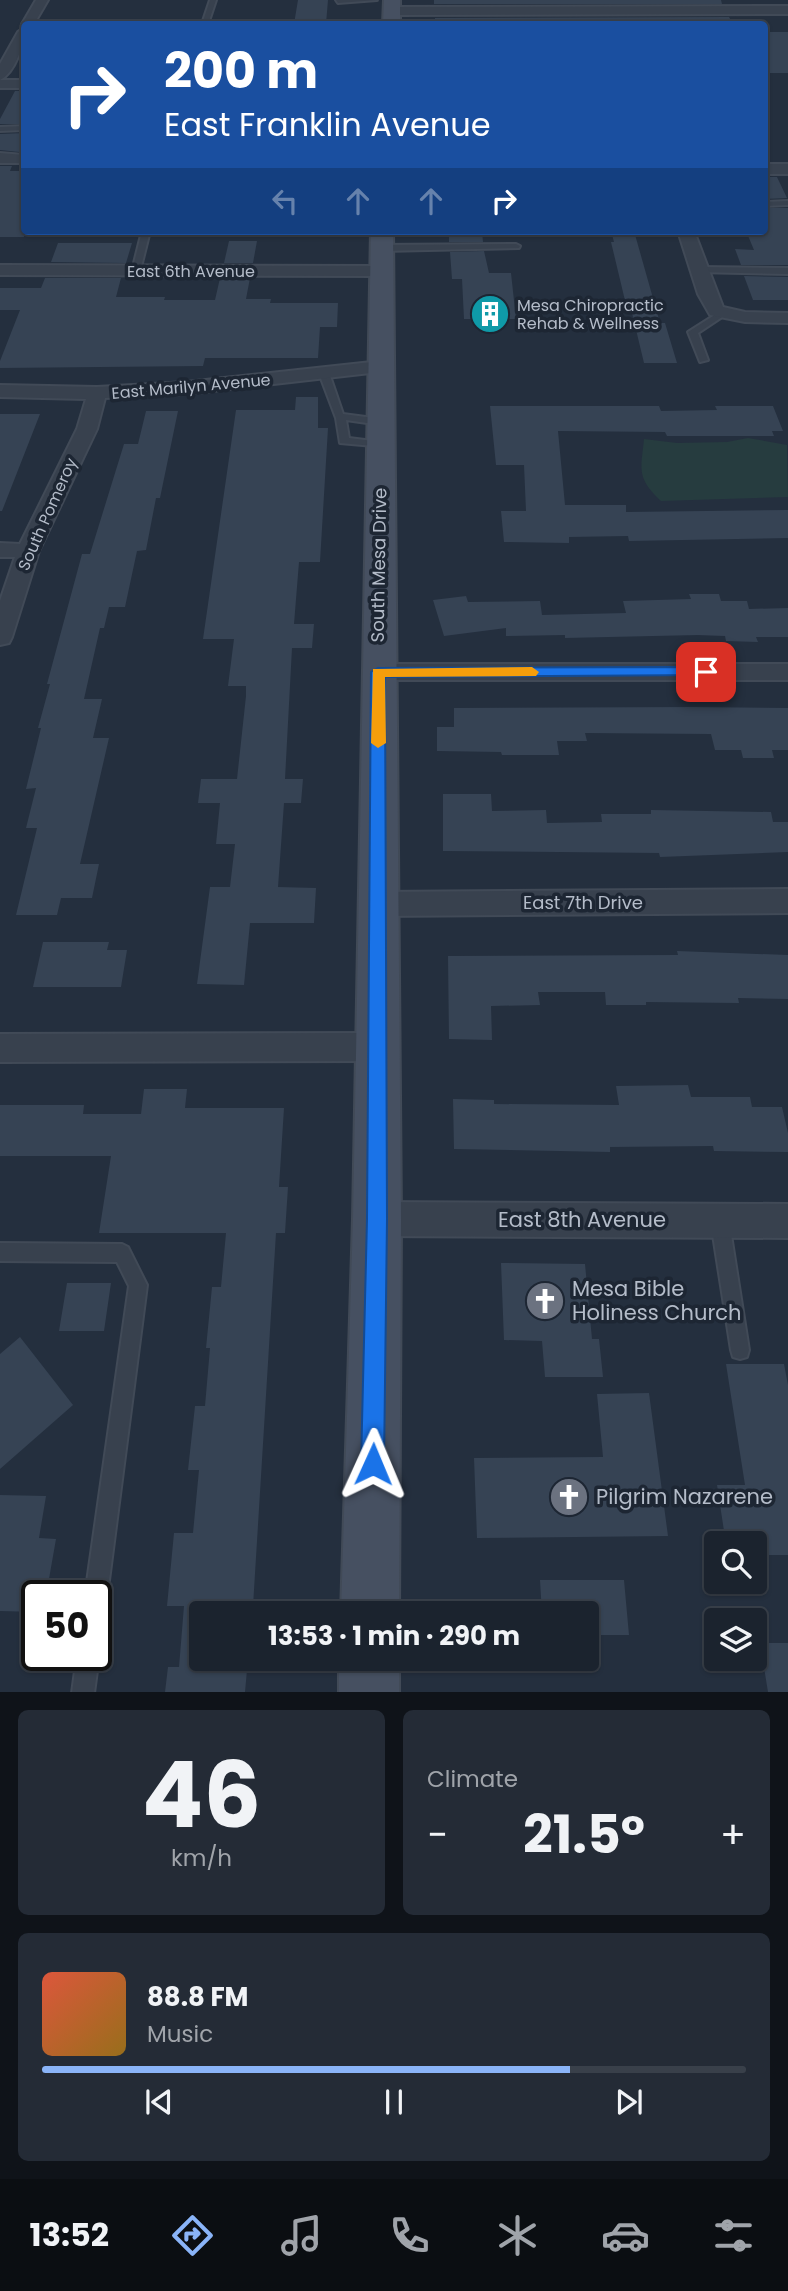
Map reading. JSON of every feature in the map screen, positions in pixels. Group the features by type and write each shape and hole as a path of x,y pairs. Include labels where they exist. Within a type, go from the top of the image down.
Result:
{"main road":[{"name":"South Mesa Drive","path":"370,1601 377,1219 382,250"},
{"path":"369,1671 369,1692"}],"street":[{"path":"30,21 42,0"},
{"path":"392,12 788,10"},
{"path":"0,76 21,38"},
{"path":"0,84 21,84"},
{"path":"0,158 21,159"},
{"path":"768,169 788,169"},
{"path":"687,235 706,294 720,312 745,317 788,318"},
{"name":"East 6th Avenue","path":"0,271 136,271 382,250"},
{"name":"East Marilyn Avenue","path":"0,391 97,393 187,388 381,367"},
{"name":"South Pomeroy","path":"0,636 28,551 87,429 97,393"},
{"path":"0,550 28,551"},
{"path":"378,672 788,672"},
{"name":"East 7th Drive","path":"378,904 788,901"},
{"path":"0,1048 376,1047"},
{"name":"East 8th Avenue","path":"377,1219 788,1221"}],"lane":[{"path":"206,21 213,0"},
{"path":"338,1 374,6"},
{"path":"0,128 21,128"},
{"path":"768,204 788,204"},
{"path":"136,271 145,235"},
{"path":"382,250 516,246"},
{"path":"699,270 788,271"},
{"path":"703,360 693,332 720,312"},
{"path":"324,373 341,417 344,441 381,434"},
{"path":"341,417 381,434"},
{"path":"720,1220 740,1350"},
{"path":"0,1252 122,1253 138,1285 98,1580"},
{"path":"83,1692 86,1671"}],"green space":[{"path":"748,438 787,445 788,497 661,501 647,486 641,466 644,439 677,443 727,442"}],"building":[{"path":"298,0 328,0 326,21 294,21"},
{"path":"434,0 721,0 722,4 434,4"},
{"path":"729,17 731,21 435,21 435,18"},
{"path":"768,32 788,32 788,73 768,73"},
{"path":"15,91 21,91 21,124 0,124 0,119"},
{"path":"21,133 19,152 0,150 0,134"},
{"path":"0,166 12,166 10,171 21,171 21,235 24,237 0,237"},
{"path":"768,177 777,177 787,198 768,199"},
{"path":"768,208 788,208 788,265 741,265 735,249 754,250 748,235 768,235"},
{"path":"449,235 482,235 483,242 449,242"},
{"path":"612,235 635,235 660,323 665,323 677,363 644,363 632,313 628,313 611,242 614,242"},
{"path":"229,241 257,241 253,263 224,263"},
{"path":"58,243 132,243 126,263 51,262"},
{"path":"484,251 489,273 511,273 516,319 464,319 462,279 452,279 450,252"},
{"path":"744,276 788,277 788,300 753,300"},
{"path":"45,278 121,278 116,297 215,300 220,278 250,278 246,299 271,299 270,303 338,303 337,327 320,327 318,358 205,358 203,366 0,368 0,361 20,310 0,310 0,288 41,288"},
{"path":"296,397 318,397 318,428 328,428 320,562 299,562 294,624 314,624 312,648 292,648 285,779 303,779 301,803 284,803 278,887 316,888 314,923 250,923 244,985 197,984 210,887 230,887 235,844 216,844 220,803 198,803 201,779 237,779 246,696 246,686 228,686 234,639 203,639 236,410 295,410"},
{"path":"490,406 659,406 661,411 717,410 715,406 773,406 783,431 772,431 774,436 667,436 665,432 558,431 565,505 626,505 626,512 788,510 788,538 629,541 628,536 569,537 569,543 504,542 501,511 526,511 524,465 496,465"},
{"path":"146,411 178,411 146,550 137,551 125,607 109,607 104,628 100,628 84,699 102,699 93,738 109,738 80,864 99,864 92,898 61,898 57,915 16,915 37,828 26,828 36,788 26,789 50,684 47,684 82,554 90,554 124,444 138,444"},
{"path":"0,414 40,414 2,511 0,511"},
{"path":"689,594 719,594 721,601 747,601 749,609 788,608 788,637 756,637 758,642 726,641 725,636 698,635 565,638 565,635 506,636 506,628 444,636 433,600 466,596 468,602 540,601 542,615 626,613 623,601 691,599"},
{"path":"454,708 788,708 788,750 772,750 774,758 743,758 741,750 715,750 711,734 585,733 587,741 557,741 559,755 437,751 437,727 454,727"},
{"path":"443,794 491,794 492,811 546,810 547,823 602,822 601,814 651,814 651,810 771,812 773,822 788,822 788,852 660,857 659,853 443,851"},
{"path":"43,942 109,942 107,950 127,950 121,987 33,987"},
{"path":"677,951 788,955 788,999 738,998 739,1003 646,1002 646,1005 606,1005 605,992 538,992 540,1005 491,1006 492,1040 449,1039 448,956 678,955"},
{"path":"688,1085 691,1097 750,1097 752,1107 782,1107 788,1133 788,1152 714,1151 713,1146 610,1147 610,1152 454,1149 453,1099 494,1100 494,1104 619,1105 616,1086"},
{"path":"144,1089 187,1089 185,1108 284,1108 279,1187 288,1187 285,1233 276,1233 253,1601 189,1601 189,1671 247,1671 245,1692 165,1692 168,1667 179,1667 184,1606 167,1606 174,1533 193,1533 199,1470 188,1470 195,1406 205,1406 210,1348 206,1348 212,1287 221,1287 226,1233 99,1233 111,1156 0,1156 0,1105 84,1105 83,1114 141,1114"},
{"name":"Mesa Bible Holiness Church","path":"501,1263 585,1264 592,1339 599,1339 603,1377 545,1377 542,1341 504,1340"},
{"path":"67,1283 111,1283 104,1331 59,1331"},
{"path":"20,1337 73,1405 0,1469 0,1354"},
{"path":"726,1364 784,1364 788,1385 788,1555 767,1555 767,1531 724,1531 717,1485 745,1485"},
{"name":"Pilgrim Nazarene","path":"649,1393 668,1536 477,1538 474,1458 603,1457 597,1394"},
{"path":"0,1495 46,1496 39,1538 56,1539 49,1580 21,1580 21,1612 0,1611"},
{"path":"540,1580 624,1580 629,1635 599,1635 599,1601 541,1601"},
{"path":"767,1643 788,1643 788,1692 768,1692 765,1671 767,1671"}],"slow traffic":[{"path":"378,743 378,672 532,672"}],"place":[{"name":"Mesa Chiropractic Rehab & Wellness","path":"490,314"},
{"name":"Mesa Bible Holiness Church","path":"545,1301"},
{"name":"Pilgrim Nazarene","path":"569,1497"}],"route":[{"path":"373,1464 377,1219 378,672 706,672"}]}
